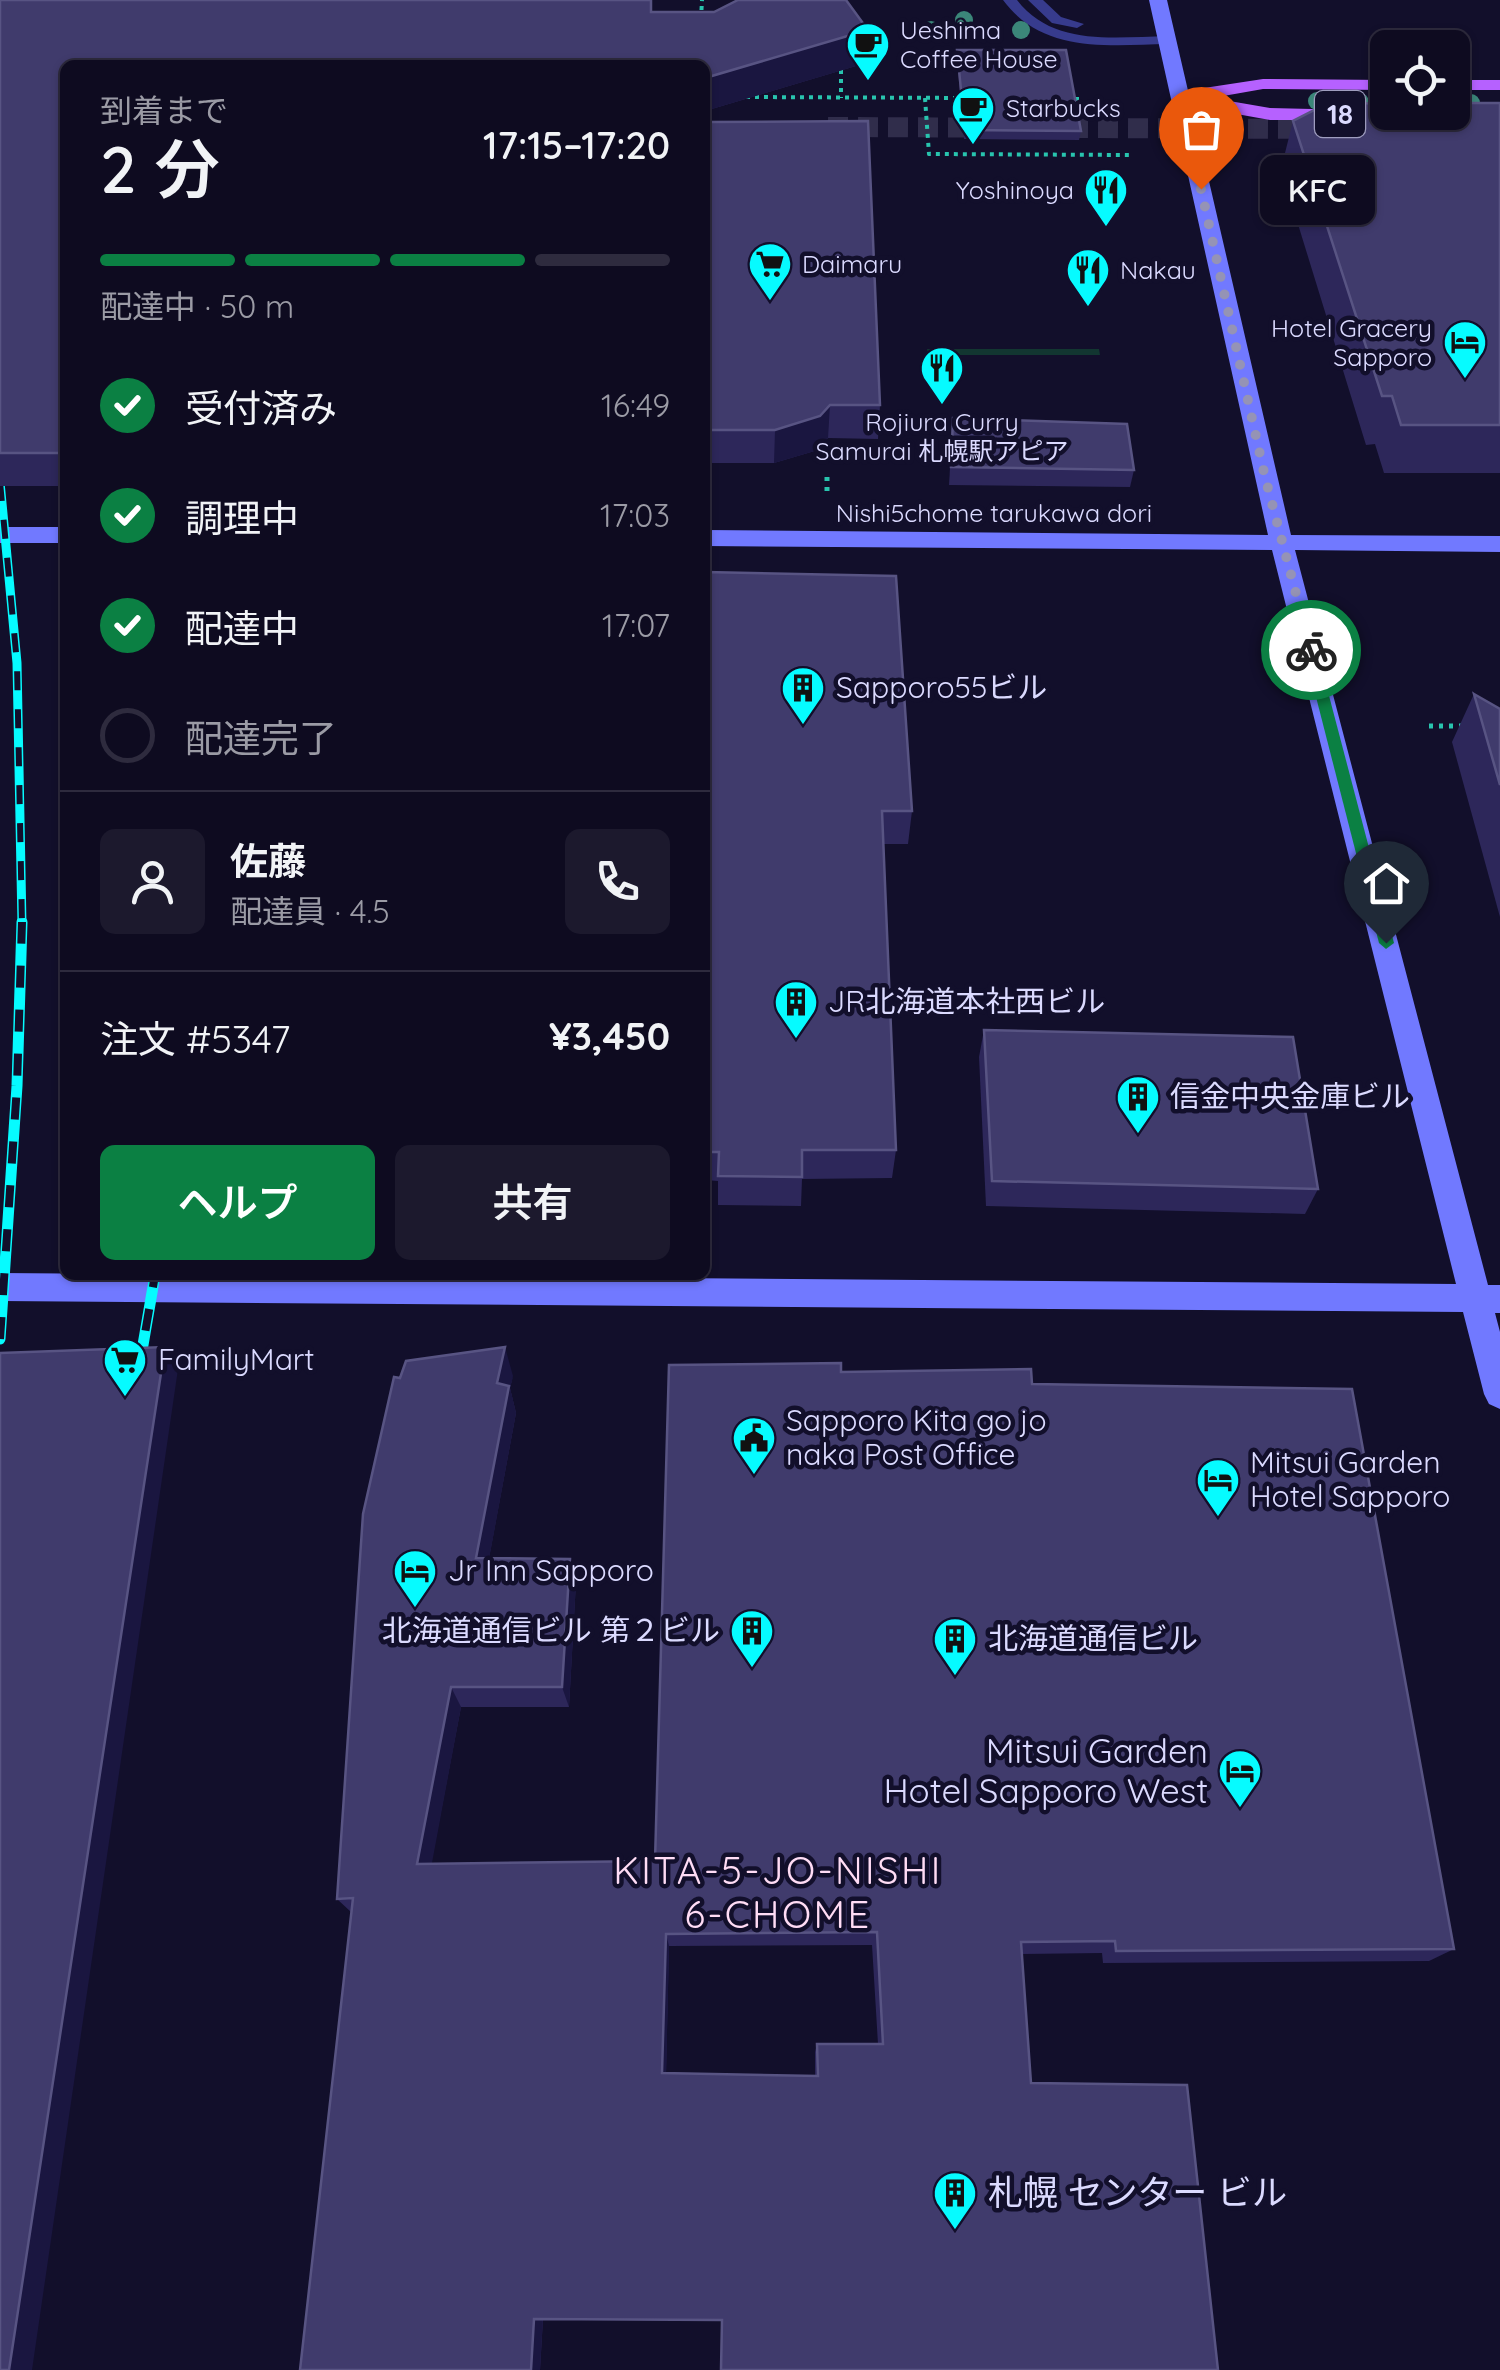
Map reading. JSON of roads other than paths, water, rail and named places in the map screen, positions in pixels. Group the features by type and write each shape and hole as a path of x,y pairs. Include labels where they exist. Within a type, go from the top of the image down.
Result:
{"main road":[{"name":"18","path":"1181,98 1263,84 1370,85"},
{"path":"1470,85 1500,85"},
{"name":"18","path":"1181,98 1270,114 1366,114"}],"street":[{"path":"1158,0 1282,542 1489,1299 1500,1394"},
{"path":"0,535 60,535"},
{"name":"Nishi5chome tarukawa dori","path":"710,538 1500,544"},
{"path":"0,1287 1312,1294 1489,1299"}],"lane":[{"path":"1010,0 1028,22 1056,34 1091,40 1166,33"},
{"path":"1035,0 1048,14 1068,24 1166,33"}],"tunnel":[{"path":"828,127 1332,129"}],"railway":[{"path":"0,482 17,663 22,923"},
{"path":"0,1339 17,1086 22,923"},
{"path":"138,1374 154,1280"}],"place":[{"name":"Ueshima Coffee House","path":"868,82"},
{"name":"Starbucks","path":"973,146"},
{"name":"KFC","path":"1201,189"},
{"name":"Yoshinoya","path":"1106,228"},
{"name":"Daimaru","path":"770,302"},
{"name":"Nakau","path":"1088,308"},
{"name":"Hotel Gracery Sapporo","path":"1465,380"},
{"name":"Rojiura Curry Samurai 札幌駅アピア","path":"942,406"},
{"name":"Sapporo55ビル","path":"803,726"},
{"name":"JR北海道本社西ビル","path":"796,1040"},
{"name":"信金中央金庫ビル","path":"1138,1135"},
{"name":"FamilyMart","path":"125,1398"},
{"name":"Sapporo Kita go jo naka Post Office","path":"754,1476"},
{"name":"Mitsui Garden Hotel Sapporo","path":"1218,1518"},
{"name":"Jr Inn Sapporo","path":"415,1609"},
{"name":"北海道通信ビル 第２ビル","path":"752,1669"},
{"name":"北海道通信ビル","path":"955,1677"},
{"name":"Mitsui Garden Hotel Sapporo West","path":"1240,1809"},
{"name":"札幌 センター ビル","path":"955,2231"}],"district":[{"name":"KITA-5-JO-NISHI 6-CHOME","path":"778,1893"}]}
